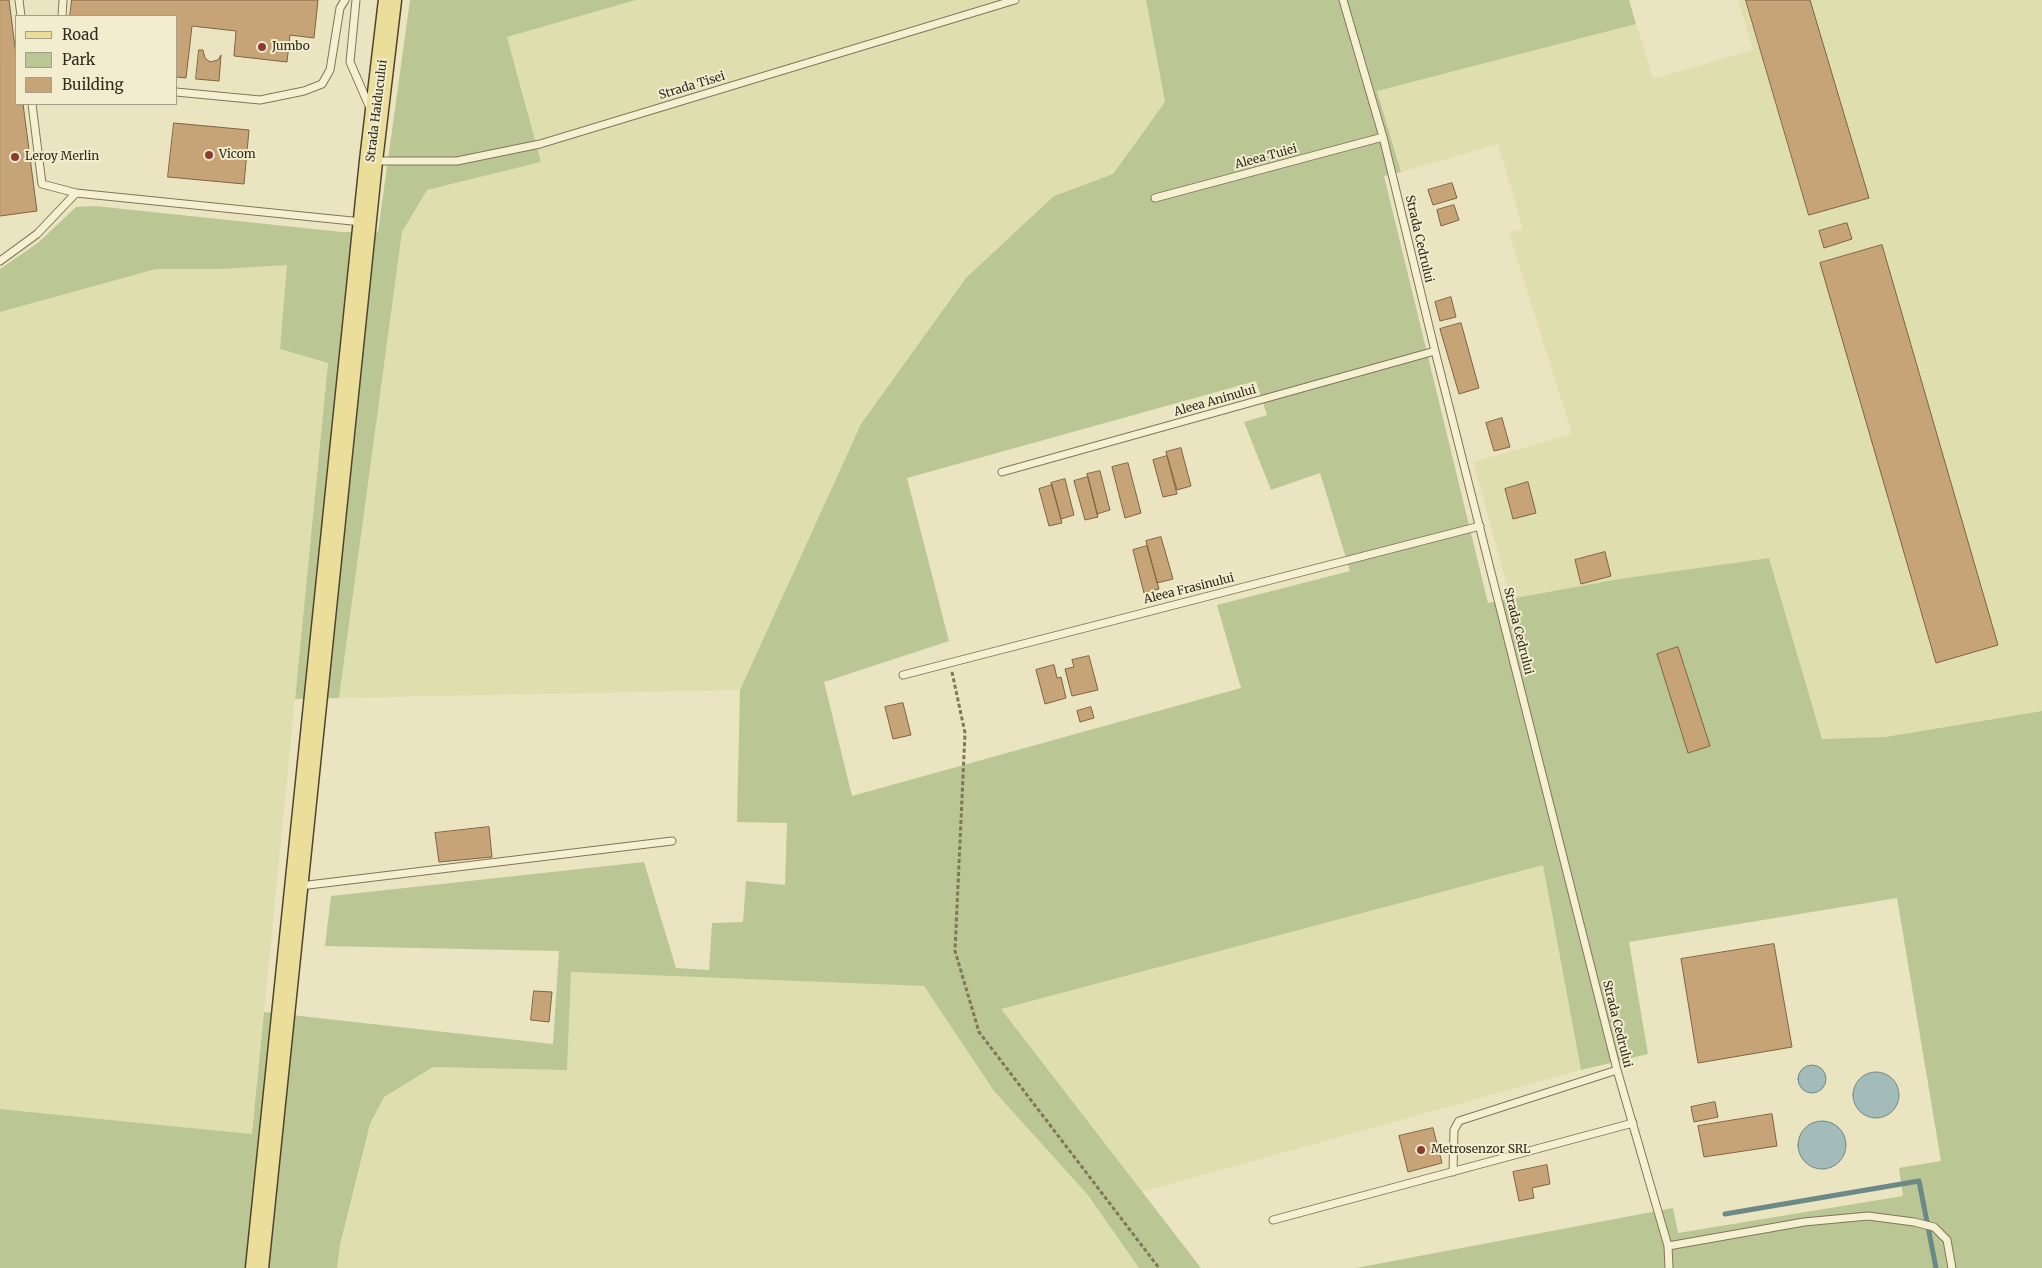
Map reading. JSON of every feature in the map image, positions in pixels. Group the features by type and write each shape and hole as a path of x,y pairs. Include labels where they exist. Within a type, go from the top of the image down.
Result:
{"main road":[{"name":"Strada Haiducului","path":"257,1268 370,161 390,0"}],"lane":[{"path":"19,0 21,15"},
{"path":"62,15 63,0"},
{"path":"178,92 260,100 304,91 322,84 330,70 340,8 345,0"},
{"path":"356,0 350,62 376,121"},
{"name":"Strada Tisei","path":"370,161 457,161 540,144 1015,0"},
{"name":"Strada Cedrului","path":"1343,0 1383,137 1435,351 1617,1070 1668,1246 1669,1268"},
{"path":"32,105 42,184 76,193 365,222"},
{"name":"Aleea Tuiei","path":"1154,198 1383,137"},
{"path":"0,261 37,234 76,193"},
{"name":"Aleea Aninului","path":"1002,472 1435,351"},
{"name":"Aleea Frasinului","path":"903,675 1480,526"},
{"path":"296,886 672,841"},
{"path":"1453,1172 1454,1130 1459,1121 1617,1070"},
{"path":"1273,1220 1633,1123"},
{"path":"1668,1246 1804,1222 1868,1216 1914,1222 1934,1227 1947,1240 1952,1268"}],"path":[{"path":"950,663 965,733 954,951 979,1032 1159,1268"}],"green space":[{"path":"410,0 636,0 507,37 541,162 427,190 402,232 339,698 295,699 328,363 280,349 287,265 221,269 156,269 0,312 0,269 39,242 76,207 95,206 342,232 378,232"},
{"path":"636,0 1146,0 1165,102 1113,174 1054,196 861,424 740,690 339,698 402,232 427,190 541,162 507,37"},
{"path":"1146,0 1629,0 1636,24 1377,91 1401,172 1384,176 1488,603 1619,579 1769,558 1822,739 1885,737 2042,711 2042,1268 1356,1268 1673,1208 1678,1233 1903,1196 1899,1168 1941,1161 1897,898 1629,942 1648,1054 1581,1070 1543,865 1001,1009 1201,1268 1139,1268 1087,1194 994,1091 924,986 571,972 567,1070 433,1067 384,1097 370,1124 340,1245 337,1268 0,1268 0,1109 252,1134 264,1012 553,1044 559,951 325,946 331,896 644,862 676,968 709,970 712,923 743,922 746,881 785,885 787,823 737,822 740,690 861,424 966,278 1054,196 1113,174 1165,102","holes":["1256,381 1267,415 1244,422 1271,490 1320,473 1350,571 1217,605 1241,688 852,796 824,682 949,641 907,478"]},
{"path":"1738,0 2042,0 2042,711 1885,737 1822,739 1769,558 1619,579 1511,599 1473,462 1572,434 1509,233 1523,229 1498,144 1401,172 1377,90 1636,24 1653,79 1753,50"},
{"path":"287,264 280,349 328,363 252,1134 0,1109 0,312 156,269 221,269"},
{"path":"1543,864 1581,1070 1141,1192 1000,1009"},
{"path":"571,972 925,986 994,1091 1087,1194 1139,1268 337,1268 340,1245 370,1124 384,1097 433,1067 567,1070"}],"water":[{"path":"1812,1065 1822,1069 1826,1079 1822,1089 1812,1093 1802,1089 1798,1079 1802,1069"},
{"path":"1871,1072 1881,1072 1895,1082 1899,1095 1895,1108 1889,1114 1881,1118 1871,1118 1857,1108 1853,1100 1853,1090 1863,1076"},
{"path":"1817,1121 1827,1121 1839,1128 1846,1140 1846,1150 1839,1162 1827,1169 1817,1169 1809,1165 1802,1158 1798,1150 1798,1140 1802,1132 1809,1125"}],"building":[{"name":"Leroy Merlin","path":"0,0 9,0 15,47 15,105 23,105 37,211 0,216"},
{"name":"Jumbo","path":"72,0 318,0 314,38 290,35 287,62 234,56 236,31 192,26 186,78 178,77 178,15 70,15"},
{"path":"1746,0 1810,0 1869,198 1809,215"},
{"path":"199,50 203,50 205,58 210,62 218,60 221,55 219,81 196,79"},
{"path":"174,123 249,130 244,184 168,177"},
{"path":"1452,183 1457,198 1433,205 1428,190"},
{"path":"1454,205 1459,220 1441,226 1437,210"},
{"path":"1847,223 1852,239 1824,248 1819,231"},
{"path":"1882,245 1998,645 1936,663 1820,263"},
{"path":"1451,297 1456,317 1440,321 1435,302"},
{"path":"1461,323 1479,388 1459,394 1440,329"},
{"path":"1502,418 1510,447 1494,451 1486,423"},
{"path":"1181,448 1191,486 1177,490 1166,452"},
{"path":"1167,456 1177,494 1163,497 1153,460"},
{"path":"1128,463 1141,513 1125,518 1112,467"},
{"path":"1100,471 1110,510 1097,514 1087,474"},
{"path":"1088,477 1098,517 1085,520 1074,481"},
{"path":"1065,479 1074,515 1061,519 1051,483"},
{"path":"1528,482 1536,513 1513,519 1505,489"},
{"path":"1052,485 1062,523 1049,526 1039,489"},
{"path":"1161,537 1173,579 1157,583 1146,541"},
{"path":"1147,546 1159,589 1144,593 1133,550"},
{"path":"1605,552 1611,576 1581,584 1575,560"},
{"path":"1678,647 1710,746 1688,753 1657,654"},
{"path":"1089,656 1098,690 1072,696 1065,669 1074,667 1072,660"},
{"path":"1054,665 1057,678 1061,677 1066,698 1045,704 1036,670"},
{"path":"903,703 911,735 893,739 885,707"},
{"path":"1091,707 1094,718 1080,722 1077,711"},
{"path":"489,827 492,857 439,862 435,833"},
{"path":"1774,944 1792,1047 1698,1063 1681,959"},
{"path":"534,991 552,992 549,1022 531,1020"},
{"path":"1715,1102 1718,1117 1694,1122 1691,1107"},
{"path":"1772,1114 1777,1146 1704,1157 1698,1126"},
{"name":"Metrosenzor SRL","path":"1433,1128 1442,1163 1408,1172 1399,1136"},
{"path":"1547,1165 1550,1184 1532,1188 1534,1198 1519,1201 1513,1172"}],"waterway":[{"path":"1725,1214 1919,1181 1936,1268"}],"place":[{"name":"Jumbo","path":"262,47"},
{"name":"Vicom","path":"209,155"},
{"name":"Leroy Merlin","path":"15,157"},
{"name":"Metrosenzor SRL","path":"1421,1150"}]}
